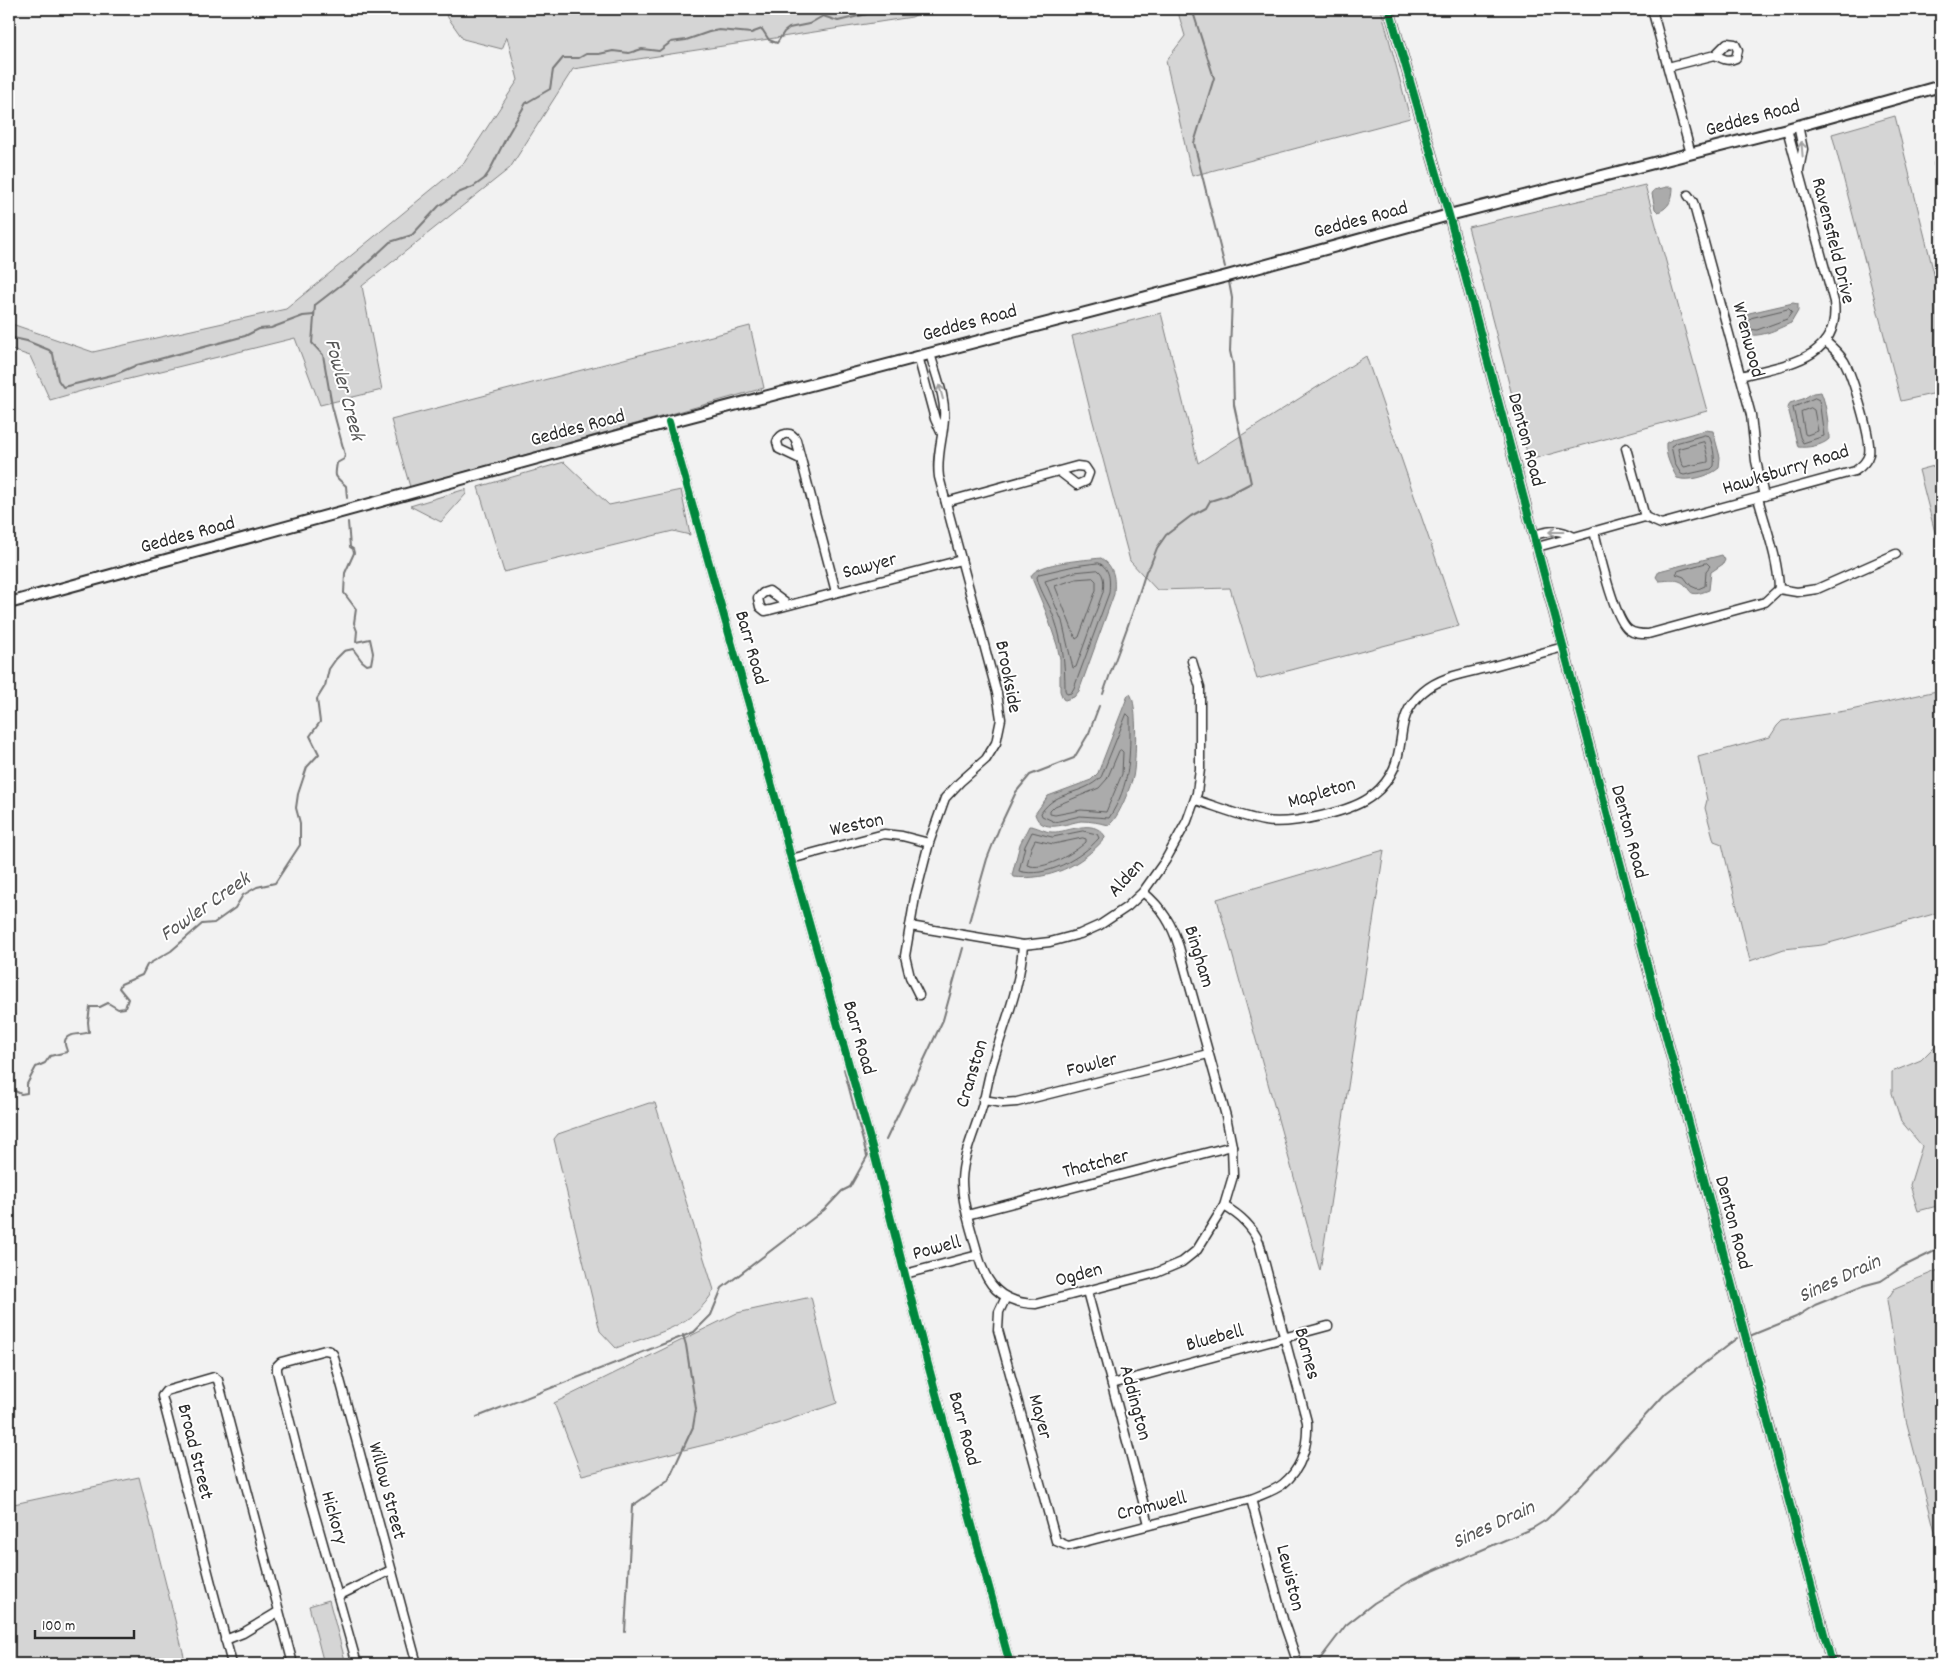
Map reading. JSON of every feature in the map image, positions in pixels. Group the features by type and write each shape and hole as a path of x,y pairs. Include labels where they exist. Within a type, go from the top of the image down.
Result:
{"main road":[{"name":"Geddes Road","path":"9,603 669,422 1235,274 1449,215 1798,126 1941,86"}],"street":[{"name":"Denton Road","path":"1389,9 1449,215 1832,1664"},
{"path":"1652,9 1691,154"},
{"path":"1668,67 1715,55"},
{"name":"Ravensfield Drive","path":"1798,126 1803,149 1799,172"},
{"name":"Ravensfield Drive","path":"1787,128 1834,302 1833,322 1825,342"},
{"path":"1941,156 1941,173"},
{"name":"Wrenwood","path":"1688,195 1693,202 1751,415 1761,497 1778,574 1779,589"},
{"path":"1740,376 1803,359 1815,353 1825,342"},
{"name":"Hawksburry Road","path":"1537,547 1645,517 1661,524 1855,472 1868,457 1869,440 1850,372 1839,355 1825,342"},
{"name":"Brookside","path":"919,995 910,977 906,963 906,947 915,897 929,844 945,798 992,752 1002,719 998,693 938,469 944,405 930,353"},
{"name":"Brookside","path":"918,356 935,419 941,432"},
{"name":"Barr Road","path":"669,422 767,766 791,859 872,1148 1010,1664"},
{"path":"1626,448 1645,517"},
{"path":"800,459 836,592"},
{"path":"946,502 1060,472"},
{"name":"Hawksburry Road","path":"1534,535 1562,531 1574,537"},
{"path":"1594,531 1618,614 1629,630 1635,633 1648,634 1766,602 1779,589 1797,592 1817,589 1896,554"},
{"name":"Sawyer","path":"788,605 961,560"},
{"name":"Mapleton","path":"1196,800 1263,821 1276,822 1300,820 1362,802 1374,795 1394,769 1405,716 1425,690 1450,677 1563,647"},
{"name":"Alden","path":"910,926 1023,945 1056,941 1087,931 1113,918 1143,892 1165,861 1196,800 1200,768 1200,687 1192,661"},
{"name":"Weston","path":"791,859 876,835 894,834 929,844"},
{"name":"Bingham","path":"1143,892 1158,906 1174,931 1226,1116 1232,1146"},
{"name":"Cranston","path":"967,1215 963,1194 963,1170 993,1062 1012,1007 1021,965 1023,945"},
{"name":"Fowler","path":"984,1100 1003,1103 1017,1102 1208,1054"},
{"name":"Ogden","path":"967,1215 984,1275 1006,1297 1016,1302 1036,1304 1087,1291 1156,1273 1182,1262 1197,1250 1224,1206 1233,1176 1232,1146"},
{"name":"Thatcher","path":"967,1215 1232,1146"},
{"name":"Barnes","path":"1224,1206 1238,1214 1256,1236 1307,1422 1306,1447 1296,1468 1284,1483 1251,1499"},
{"name":"Powell","path":"905,1274 978,1255"},
{"name":"Addington","path":"1087,1291 1149,1524"},
{"name":"Mayer","path":"1006,1297 999,1312 998,1330 1056,1541 1061,1544"},
{"name":"Bluebell","path":"1112,1384 1328,1326"},
{"name":"Willow Street","path":"306,1355 325,1350 334,1354 416,1664"},
{"name":"Hickory","path":"306,1355 279,1363 277,1368 357,1664"},
{"name":"Broad Street","path":"232,1664 162,1396 166,1391 214,1378 218,1380 278,1612"},
{"name":"Cromwell","path":"1061,1544 1068,1546 1251,1499"},
{"name":"Lewiston","path":"1251,1499 1284,1623 1298,1664"},
{"path":"338,1596 391,1570"},
{"path":"225,1640 278,1612 293,1664"}],"shaded area":[{"path":"442,9 926,9 912,17 573,69 510,168 362,286 382,390 320,405 295,338 50,400 30,356 9,349 9,323 93,352 286,309 464,163 518,80 507,37 502,49 463,39"},
{"path":"1177,9 1381,9 1410,118 1192,176 1166,61 1185,36"},
{"path":"1895,116 1941,302 1941,392 1901,401 1832,134"},
{"path":"1645,185 1707,411 1529,460 1468,227"},
{"path":"1161,313 1198,463 1366,356 1459,626 1257,679 1230,588 1157,590 1130,561 1072,336"},
{"path":"750,326 764,388 410,487 391,420"},
{"path":"564,462 609,505 681,490 690,535 673,531 504,572 478,487"},
{"path":"1941,464 1941,556 1919,470"},
{"path":"466,489 466,494 441,522 410,506"},
{"path":"1941,690 1941,912 1822,945 1784,949 1750,961 1722,844 1714,841 1705,808 1707,800 1698,757 1770,737 1782,721 1851,710"},
{"path":"1384,850 1320,1271 1217,899"},
{"path":"1941,1040 1941,1205 1918,1211 1910,1185 1922,1146 1901,1121 1892,1093 1892,1072 1921,1060"},
{"path":"649,1103 655,1103 714,1290 705,1303 684,1321 658,1334 616,1348 600,1331 554,1139 558,1134"},
{"path":"1941,1269 1941,1554 1906,1420 1887,1300 1895,1288"},
{"path":"811,1297 837,1403 745,1435 582,1475 554,1403 737,1313"},
{"path":"139,1477 186,1664 9,1664 9,1505"},
{"path":"329,1600 346,1664 324,1664 309,1606"}],"water":[{"path":"1673,187 1671,199 1665,208 1658,212 1655,209 1652,194 1654,190"},
{"path":"1793,303 1798,304 1798,311 1791,323 1774,331 1761,334 1748,335 1742,333 1744,318 1749,313"},
{"path":"1821,392 1827,415 1829,439 1814,446 1798,447 1788,408 1790,403 1803,399 1813,393"},
{"path":"1705,430 1713,431 1720,457 1719,468 1699,478 1677,478 1667,457 1666,443 1673,439"},
{"path":"1722,555 1725,560 1723,564 1711,572 1709,590 1701,593 1690,592 1679,581 1659,581 1656,577 1659,571"},
{"path":"1101,558 1112,569 1114,594 1079,691 1074,697 1065,700 1060,691 1060,659 1057,645 1031,576 1035,571 1052,565"},
{"path":"1130,694 1133,699 1135,720 1134,770 1129,789 1113,821 1109,825 1081,821 1055,826 1043,824 1035,814 1048,796 1091,780 1098,773"},
{"path":"1029,826 1052,832 1080,827 1094,828 1100,830 1105,838 1086,856 1064,869 1039,877 1013,877 1020,844"}],"waterway":[{"name":"Fowler Creek","path":"347,498 346,486 336,475 337,463 344,459 345,455 332,406 323,355 312,343 315,305 359,271 390,242 412,235 439,206 484,179 526,103 550,89 553,70 563,58 579,58 586,54 613,51 629,53 642,49 659,51 671,42 686,40 719,30 751,33 762,29 769,40 777,43 789,28 809,24 823,16 838,21 888,9"},
{"path":"1192,9 1214,78 1194,143 1225,267"},
{"path":"1103,694 1146,571 1157,548 1166,535 1191,516 1206,508 1210,501 1226,496 1251,483 1234,405 1233,365 1230,351 1232,298 1229,282"},
{"path":"9,337 27,341 49,350 53,354 58,380 63,387 116,374 137,365 245,336 259,329 271,328 303,316 314,315"},
{"name":"Fowler Creek","path":"9,1090 11,1089 21,1094 27,1093 27,1084 36,1067 45,1063 50,1056 67,1052 65,1044 67,1037 89,1032 90,1007 100,1007 108,1003 118,1009 125,1008 128,999 119,988 121,984 142,975 147,965 171,951 202,924 214,923 235,908 243,895 257,887 275,883 300,845 300,823 296,808 298,794 307,767 319,754 310,736 320,722 317,699 325,686 329,669 344,651 353,649 367,665 371,664 373,653 370,639 356,642 357,631 354,623 356,609 344,593 345,573 354,553 350,547 348,522"},
{"path":"969,922 987,859 1016,792 1030,775 1074,758 1089,733 1099,706"},
{"path":"886,1140 943,1020 963,948"},
{"path":"844,1069 867,1156"},
{"path":"477,1417 694,1332 711,1315 722,1288 824,1210 842,1191 850,1187 868,1155"},
{"name":"Sines Drain","path":"1752,1335 1796,1317 1815,1305 1862,1286 1881,1281 1902,1267 1939,1249"},
{"path":"625,1632 632,1506 668,1481 693,1427 696,1409 683,1335"},
{"name":"Sines Drain","path":"1317,1663 1346,1625 1374,1603 1412,1580 1533,1528 1546,1520 1578,1489 1666,1393 1737,1338"}],"cycle path":[{"path":"1389,9 1449,215 1832,1664"},
{"path":"669,422 875,1157 927,1361 1010,1664"}]}
